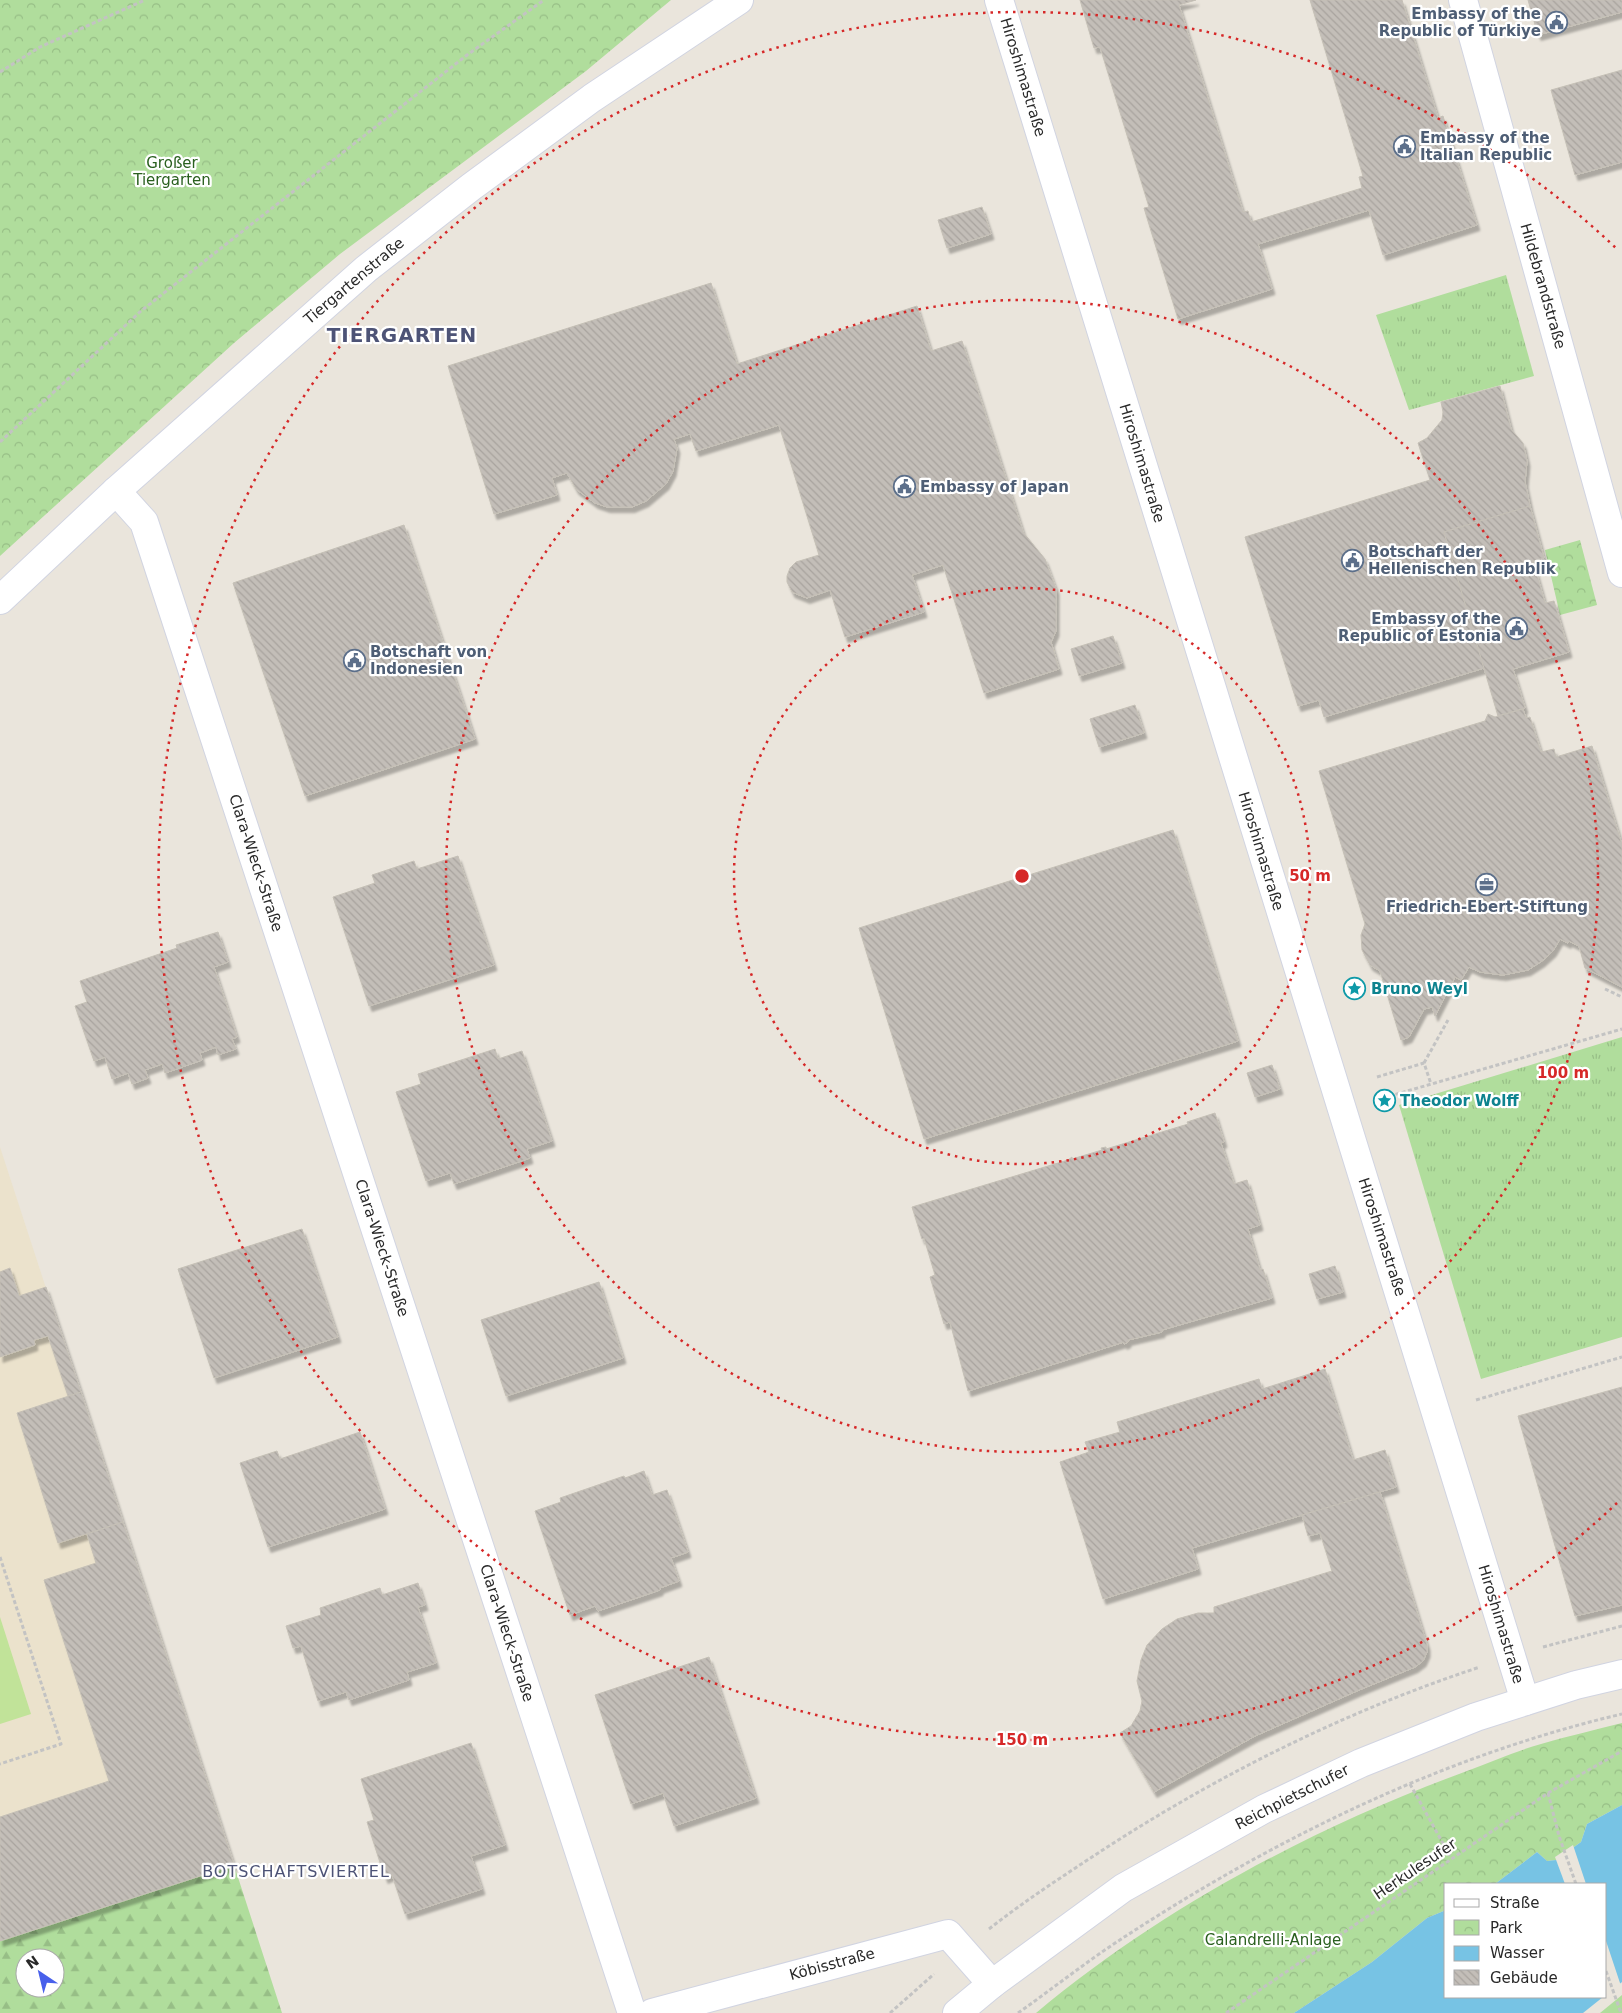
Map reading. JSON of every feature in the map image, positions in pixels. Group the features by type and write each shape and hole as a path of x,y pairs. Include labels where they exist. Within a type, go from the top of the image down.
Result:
{"street":[{"name":"Tiergartenstraße","path":"0,600 116,491 366,268 471,187 592,98 739,0"},
{"name":"Hiroshimastraße","path":"999,0 1525,1701"},
{"name":"Hildebrandstraße","path":"1463,0 1622,573"},
{"name":"Clara-Wieck-Straße","path":"116,491 144,522 632,2013"},
{"name":"Reichpietschufer","path":"957,2013 992,1984 1123,1888 1264,1809 1352,1767 1476,1716 1622,1674"},
{"name":"Köbisstraße","path":"652,2013 948,1934 992,1984"}],"path":[{"path":"0,72 40,47 145,0"},
{"path":"0,442 141,311 466,55 544,0"},
{"path":"1605,989 1622,998"},
{"path":"1376,1077 1424,1063 1448,1020"},
{"path":"1383,1098 1622,1029"},
{"path":"1424,1063 1430,1084"},
{"path":"1476,1400 1622,1357"},
{"path":"0,1557 61,1744 0,1764"},
{"path":"1538,1649 1622,1626"},
{"path":"1018,1907 1125,1836 1194,1794 1269,1755 1353,1715 1484,1666"},
{"path":"1018,2013 1128,1934 1248,1861 1326,1822 1410,1784 1488,1754 1589,1722 1622,1714"},
{"name":"Herkulesufer","path":"1226,2013 1548,1793 1622,1751"},
{"path":"1410,1784 1451,1858"},
{"path":"1548,1793 1559,1836 1576,1883"},
{"path":"1607,1973 1621,2013"}],"shaded area":[{"path":"0,1147 234,1865 0,1941"}],"green space":[{"name":"Großer Tiergarten","path":"0,0 671,0 586,71 340,254 234,343 0,556"},
{"path":"1506,275 1534,376 1409,410 1376,315"},
{"path":"1580,540 1597,605 1560,615 1545,550"},
{"path":"1622,1037 1622,1337 1481,1379 1399,1105"},
{"path":"0,1617 31,1714 0,1724"},
{"name":"Calandrelli-Anlage","path":"1622,1723 1622,1805 1587,1824 1581,1842 1556,1860 1547,1861 1537,1852 1496,1883 1444,1883 1444,1911 1427,1918 1372,1962 1294,2013 1036,2013 1084,1975 1135,1939 1187,1905 1241,1874 1352,1818 1409,1793 1513,1753"},
{"path":"234,1865 282,2013 0,2013 0,1941"},
{"path":"1622,1995 1622,2013 1600,2013"}],"water":[{"path":"1622,1805 1622,1982 1607,1994 1607,1883 1496,1883 1537,1852 1547,1861 1556,1860 1581,1842 1587,1824"},
{"path":"1444,1911 1444,1998 1602,1998 1583,2013 1294,2013 1372,1962 1427,1918"}],"pier":[{"path":"1573,1845 1586,1883 1565,1883 1555,1857"},
{"path":"1607,1944 1621,1986 1607,1996"}],"building":[{"name":"Embassy of the Italian Republic","path":"1080,0 1196,0 1179,5 1243,212 1248,211 1251,222 1362,188 1359,177 1363,176 1310,0 1402,0 1438,118 1443,116 1477,225 1383,255 1369,210 1258,244 1272,289 1178,319 1144,208 1149,207 1100,47 1094,48"},
{"name":"Embassy of the Republic of Türkiye","path":"1528,0 1622,0 1622,12 1538,35"},
{"path":"1622,70 1622,162 1575,175 1551,90"},
{"path":"982,207 991,234 947,248 938,220"},
{"name":"Embassy of Japan","path":"711,283 737,364 917,306 931,351 962,341 1023,532 1045,559 1056,589 1056,631 1051,642 1059,669 984,693 943,565 912,575 924,612 845,637 830,590 807,598 792,592 787,582 790,568 796,562 819,555 779,425 696,451 690,434 674,439 677,448 673,471 666,484 646,501 632,507 607,507 595,503 576,489 567,473 552,478 557,495 494,514 448,366"},
{"name":"Botschaft der Hellenischen Republik","path":"1500,386 1511,429 1523,443 1527,461 1525,482 1530,506 1444,532 1484,668 1324,717 1319,700 1298,706 1245,537 1430,480 1418,443 1427,438 1442,420 1441,402"},
{"name":"Embassy of the Republic of Estonia","path":"1530,506 1544,558 1533,561 1545,603 1554,601 1569,652 1513,669 1525,708 1498,716 1444,532"},
{"name":"Botschaft von Indonesien","path":"404,525 475,739 305,796 233,583"},
{"path":"1113,636 1122,663 1079,676 1071,649"},
{"path":"1135,705 1144,733 1099,747 1090,719"},
{"name":"Friedrich-Ebert-Stiftung","path":"1523,709 1526,718 1530,717 1541,752 1554,749 1556,757 1592,746 1622,845 1622,987 1585,968 1579,946 1560,939 1553,951 1528,970 1503,975 1480,972 1469,967 1461,980 1455,977 1435,1016 1432,1007 1424,1009 1409,1037 1401,1040 1380,971 1370,965 1362,950 1361,935 1365,924 1319,771 1485,721 1488,714 1495,717"},
{"path":"1173,830 1238,1041 924,1139 859,928"},
{"path":"458,856 494,965 369,1006 333,897 375,883 372,875 414,861 417,869"},
{"path":"218,932 228,962 214,967 237,1037 232,1039 236,1049 218,1055 216,1047 200,1053 202,1060 165,1073 162,1064 145,1070 148,1078 132,1084 128,1073 112,1079 105,1057 94,1061 75,1006 87,1002 80,981 177,948 176,945"},
{"path":"495,1049 498,1059 522,1051 552,1141 527,1149 530,1158 454,1184 450,1173 426,1181 396,1092 421,1084 418,1074"},
{"path":"1272,1065 1280,1089 1255,1097 1247,1073"},
{"path":"1215,1113 1224,1142 1221,1143 1234,1184 1247,1180 1260,1225 1248,1229 1260,1270 1263,1269 1272,1298 1162,1330 1162,1332 1128,1340 1124,1344 1124,1342 968,1391 950,1322 944,1324 930,1277 935,1275 912,1207 1068,1160 1072,1157 1072,1159 1102,1150 1101,1148 1106,1147 1106,1149 1188,1124 1187,1122"},
{"path":"302,1229 338,1337 214,1378 178,1269"},
{"path":"1335,1266 1343,1292 1317,1299 1309,1274"},
{"path":"10,1268 19,1296 46,1287 81,1392 68,1396 48,1336 34,1340 35,1345 0,1357 0,1272"},
{"path":"599,1282 623,1358 506,1396 481,1320"},
{"path":"1325,1369 1353,1460 1385,1450 1396,1487 1192,1548 1198,1569 1103,1599 1060,1462 1089,1452 1085,1442 1120,1432 1117,1422 1259,1379 1262,1389"},
{"path":"1622,1387 1622,1605 1575,1616 1518,1416"},
{"path":"81,1392 123,1522 58,1543 17,1413"},
{"path":"360,1432 385,1509 268,1547 240,1463 277,1451 280,1459"},
{"path":"644,1471 652,1495 667,1490 688,1552 671,1558 679,1581 660,1588 660,1590 598,1611 595,1606 570,1615 535,1511 561,1502 560,1498"},
{"path":"1380,1492 1427,1645 1427,1652 1423,1661 1415,1667 1255,1736 1154,1792 1120,1733 1131,1726 1140,1711 1142,1701 1137,1681 1141,1660 1147,1645 1162,1629 1177,1619 1198,1613 1214,1613 1214,1607 1332,1571 1320,1533 1308,1536 1302,1515"},
{"path":"123,1522 234,1865 0,1941 0,1817 109,1781 44,1580 96,1563 87,1534"},
{"path":"418,1583 425,1605 418,1607 436,1663 407,1672 409,1680 349,1700 346,1692 318,1701 301,1646 293,1648 286,1626 321,1615 320,1608 380,1588 382,1595"},
{"path":"709,1657 756,1798 674,1826 663,1793 631,1804 595,1695"},
{"path":"471,1743 505,1845 471,1856 482,1889 405,1914 392,1875 385,1878 367,1822 374,1820 361,1779"}],"place":[{"name":"Embassy of the Republic of Türkiye","path":"1557,23"},
{"name":"Embassy of the Italian Republic","path":"1404,147"},
{"name":"Embassy of Japan","path":"904,487"},
{"name":"Botschaft der Hellenischen Republik","path":"1352,561"},
{"name":"Embassy of the Republic of Estonia","path":"1517,628"},
{"name":"Botschaft von Indonesien","path":"354,661"},
{"name":"Friedrich-Ebert-Stiftung","path":"1487,884"},
{"name":"Bruno Weyl","path":"1355,989"},
{"name":"Theodor Wolff","path":"1384,1101"}],"district":[{"name":"TIERGARTEN","path":"402,335"},
{"name":"BOTSCHAFTSVIERTEL","path":"296,1871"}]}
